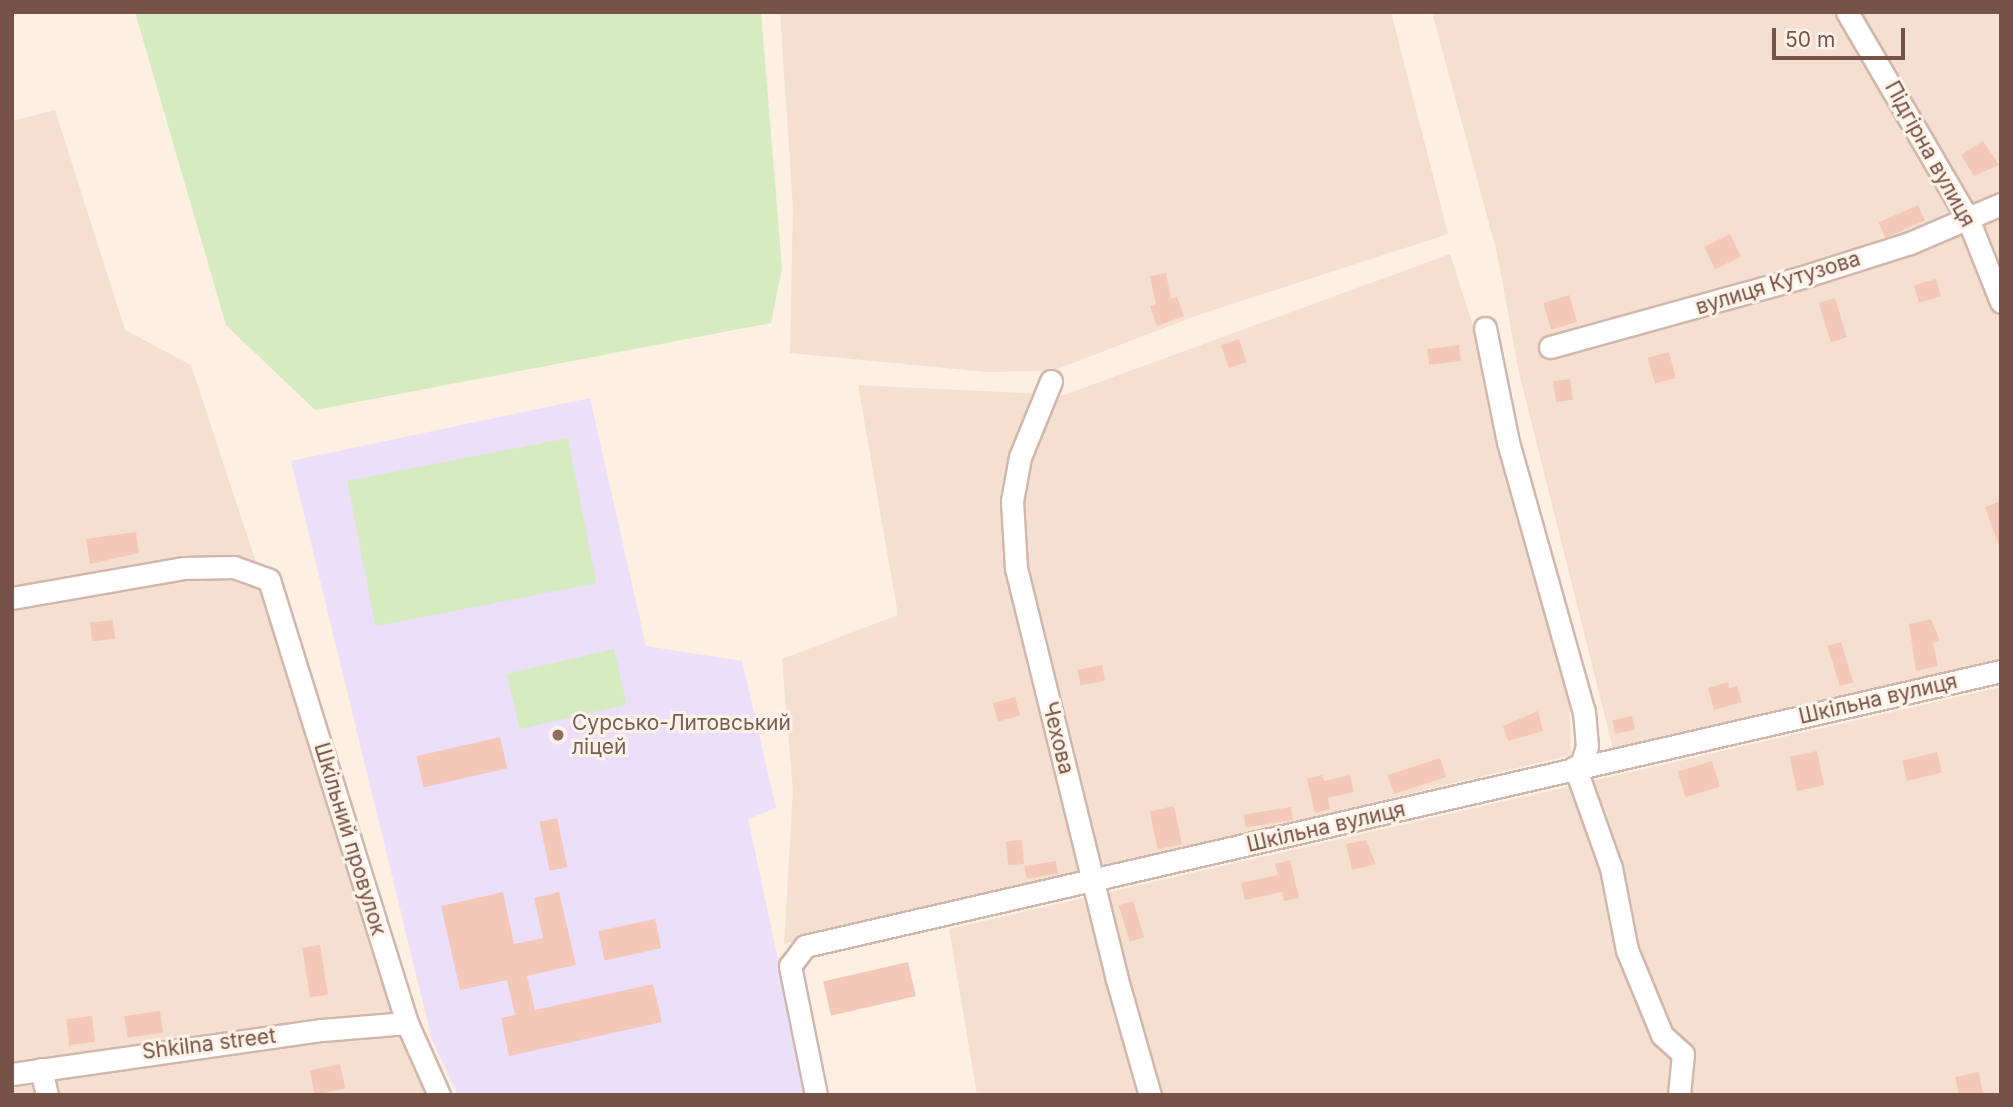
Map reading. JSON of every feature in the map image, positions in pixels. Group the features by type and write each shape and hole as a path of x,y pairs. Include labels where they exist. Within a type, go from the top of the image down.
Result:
{"street":[{"name":"Підгірна вулиця","path":"1847,12 1968,219 2001,303"},
{"name":"вулиця Кутузова","path":"1550,346 1809,275 1968,219 2001,204"},
{"path":"1485,328 1508,442 1584,712 1587,746 1578,766 1611,868 1627,950 1662,1035 1684,1054 1679,1095"},
{"name":"Чехова","path":"1051,381 1020,457 1014,490 1016,568 1093,880 1150,1095"},
{"name":"Шкільний провулок","path":"12,597 184,568 234,567 269,580 407,1023 439,1095"},
{"name":"Шкільна вулиця","path":"816,1095 790,973 799,949 1578,766 2001,671"},
{"name":"Shkilna street","path":"12,1074 407,1023"},
{"path":"41,1069 47,1095"}],"shaded area":[{"path":"780,12 1391,12 1448,234 1198,315 1052,371 987,372 790,353 793,207"},
{"path":"1432,12 2001,12 2001,661 1613,749 1519,373 1497,253"},
{"path":"55,110 125,330 191,365 431,1095 12,1095 12,121"},
{"path":"1450,254 1485,363 1569,694 1571,755 784,944 793,790 782,659 898,615 858,385 1064,395"},
{"name":"Сурсько-Литовський ліцей","path":"590,398 646,646 742,661 776,808 748,819 807,1095 458,1095 432,1040 291,461"},
{"path":"2001,687 2001,1095 977,1095 949,929"}],"green space":[{"path":"135,12 761,12 782,268 771,323 315,410 226,325"},
{"path":"568,438 596,583 375,626 347,481"},
{"path":"614,649 627,705 520,729 507,674"}],"building":[{"path":"1983,141 1999,165 1974,176 1961,155"},
{"path":"1918,205 1925,221 1886,238 1879,222"},
{"path":"1730,234 1741,256 1715,269 1704,247"},
{"path":"1166,273 1171,299 1177,297 1184,316 1157,326 1150,306 1156,304 1150,276"},
{"path":"1936,279 1941,296 1919,303 1914,285"},
{"path":"1569,295 1577,322 1551,330 1543,303"},
{"path":"1835,298 1847,337 1831,342 1819,303"},
{"path":"1239,339 1247,362 1229,368 1221,345"},
{"path":"1459,345 1461,361 1429,365 1427,349"},
{"path":"1669,352 1676,378 1655,384 1648,358"},
{"path":"1570,379 1573,400 1556,402 1553,381"},
{"path":"2001,501 2001,546 1999,546 1985,507"},
{"path":"136,532 139,553 90,564 86,539"},
{"path":"1931,619 1940,641 1933,643 1938,666 1916,671 1909,624"},
{"path":"113,620 115,639 92,641 90,622"},
{"path":"1841,642 1853,682 1840,686 1828,646"},
{"path":"1102,665 1105,681 1081,685 1077,670"},
{"path":"1728,682 1729,688 1737,686 1742,702 1714,710 1708,688"},
{"path":"1015,697 1020,715 998,722 993,703"},
{"path":"1538,711 1543,731 1508,741 1503,726"},
{"path":"1632,716 1635,730 1615,734 1612,720"},
{"path":"500,737 507,768 423,788 416,756"},
{"path":"1817,751 1824,785 1797,791 1790,757"},
{"path":"1937,752 1942,772 1907,781 1902,761"},
{"path":"1440,758 1446,777 1394,794 1388,775"},
{"path":"1712,761 1720,787 1685,797 1678,772"},
{"path":"1322,775 1324,781 1350,775 1354,792 1328,798 1330,809 1315,813 1307,779"},
{"path":"1174,806 1182,844 1158,849 1150,811"},
{"path":"1291,807 1293,820 1246,827 1244,815"},
{"path":"557,818 567,867 550,871 539,822"},
{"path":"1022,840 1024,864 1008,865 1006,841"},
{"path":"1366,840 1376,864 1352,870 1346,844"},
{"path":"1290,860 1299,898 1284,901 1282,892 1245,900 1241,883 1278,875 1275,864"},
{"path":"1056,861 1058,874 1026,879 1024,866"},
{"path":"503,892 514,944 543,938 534,898 559,892 576,965 527,976 535,1010 653,984 662,1022 509,1056 501,1018 515,1015 507,980 460,990 441,906"},
{"path":"1133,901 1144,937 1130,942 1119,905"},
{"path":"655,919 661,948 605,960 598,931"},
{"path":"320,945 328,994 310,997 302,948"},
{"path":"908,962 916,996 831,1016 823,982"},
{"path":"160,1011 163,1033 127,1038 124,1016"},
{"path":"92,1016 95,1042 69,1045 66,1019"},
{"path":"340,1064 345,1088 315,1095 310,1070"},
{"path":"1979,1072 1983,1095 1959,1095 1955,1077"}],"place":[{"name":"Сурсько-Литовський ліцей","path":"558,735"}]}
